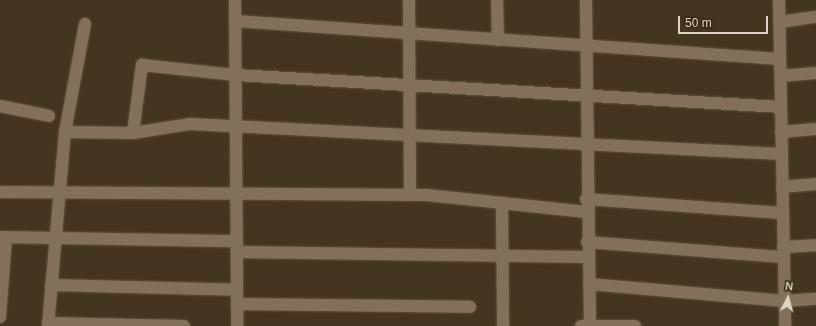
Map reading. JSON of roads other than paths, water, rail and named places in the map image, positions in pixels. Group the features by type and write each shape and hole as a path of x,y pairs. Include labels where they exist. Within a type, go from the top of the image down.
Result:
{"street":[{"path":"235,0 238,193 237,326"},
{"path":"409,0 410,195"},
{"path":"498,0 498,40"},
{"path":"586,0 586,212 589,284 587,325 635,326"},
{"path":"779,0 784,326"},
{"path":"779,22 816,17"},
{"path":"235,21 586,47 780,59"},
{"path":"85,24 65,132 58,192 48,325 184,326"},
{"path":"133,133 142,65 236,76 781,107"},
{"path":"781,76 816,73"},
{"path":"0,106 49,116"},
{"path":"65,132 133,133 190,124 781,154"},
{"path":"781,132 816,129"},
{"path":"782,187 816,184"},
{"path":"0,192 410,195 586,212"},
{"path":"586,199 782,213"},
{"path":"502,203 503,326"},
{"path":"0,317 3,237 502,256 588,257"},
{"path":"587,242 783,252 816,245"},
{"path":"589,284 784,301 816,299"},
{"path":"51,285 237,290"},
{"path":"237,304 470,307"}]}
